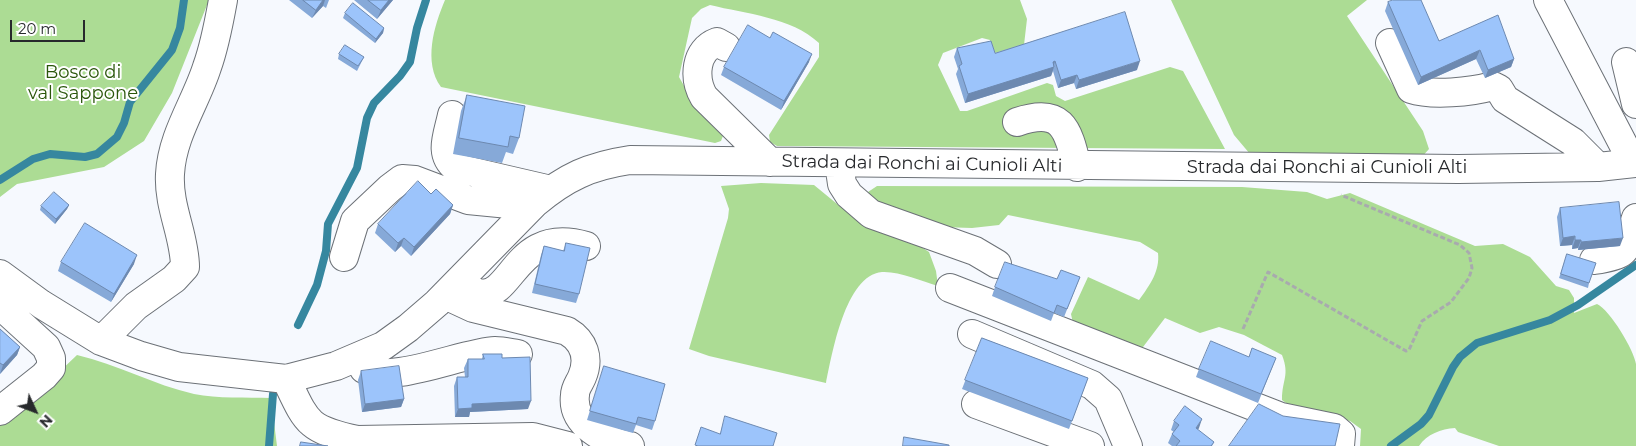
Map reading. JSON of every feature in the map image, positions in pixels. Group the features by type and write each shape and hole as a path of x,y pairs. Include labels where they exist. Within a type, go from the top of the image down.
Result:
{"street":[{"path":"101,341 136,306 174,279 185,267 185,256 173,210 170,172 180,129 207,68 223,0"},
{"name":"Strada dai Ronchi ai Cunioli Alti","path":"0,274 41,304 101,341 179,367 286,379 351,359 383,346 408,328 451,289 522,216 551,190 587,169 630,160 1077,167 1448,169 1598,167 1634,163 1548,0"},
{"path":"726,47 717,42 708,45 702,53 696,75 698,88 704,97 770,162"},
{"path":"1390,43 1411,90 1421,92 1479,89 1492,86 1499,89 1505,99 1573,142 1598,167"},
{"path":"1626,62 1636,104"},
{"path":"452,116 444,150 449,162 456,168 551,190"},
{"path":"1017,122 1046,116 1058,120 1068,137 1077,167"},
{"path":"839,163 842,184 849,195 871,214 975,251 997,264"},
{"path":"344,257 355,221 390,188 402,180 415,180 468,200 508,204 522,216"},
{"path":"1594,260 1617,257 1624,251 1629,245 1636,218"},
{"path":"451,289 480,294 491,292 503,283 528,252 549,244 570,241 586,246"},
{"path":"950,288 1281,418 1334,428 1341,434 1340,446"},
{"path":"451,289 473,308 567,331 574,335 581,342 585,352 582,377 576,386 574,396 575,411 587,427 630,446"},
{"path":"0,306 46,347 51,358 51,368 0,411"},
{"path":"972,334 1092,385 1108,399 1128,446"},
{"path":"351,359 366,371 376,374 437,364 494,351 518,354"},
{"path":"286,379 310,423 323,432 356,440 528,442 545,439 568,446"},
{"path":"976,404 1090,446"}],"path":[{"path":"1243,329 1268,272 1406,351 1409,350 1422,321 1451,302 1459,293 1472,268 1469,253 1460,245 1335,193"}],"green space":[{"name":"Bosco di val Sappone","path":"0,0 209,0 172,93 144,141 104,167 17,184 0,197"},
{"path":"445,0 1020,0 1027,19 1024,45 995,53 990,40 982,38 943,53 938,65 960,111 967,111 1047,83 1053,85 1056,96 1065,101 1170,67 1183,71 1225,149 777,146 770,142 769,135 819,57 819,43 808,34 782,22 710,5 701,9 692,18 679,77 695,105 724,133 721,141 715,143 441,87 432,67 431,55 434,32"},
{"path":"1171,0 1367,0 1347,16 1423,131 1429,149 1420,159 1250,154 1234,135"},
{"path":"761,183 814,185 842,208 873,226 906,237 929,252 936,271 938,286 903,275 882,272 869,276 858,287 842,318 826,383 709,356 689,349 728,218 729,209 721,186"},
{"path":"877,186 1242,187 1307,192 1327,199 1350,193 1475,246 1503,244 1530,257 1556,286 1569,290 1574,298 1574,313 1597,304 1608,314 1621,331 1636,364 1636,446 1499,446 1458,432 1455,428 1435,433 1426,438 1419,446 1360,446 1361,429 1350,421 1290,406 1282,400 1286,373 1282,355 1244,335 1219,327 1200,333 1165,318 1143,347 1130,353 1074,328 1071,314 1088,277 1139,300 1156,272 1158,260 1158,253 1140,242 1008,215 999,225 972,228 941,227 871,201 868,192"},
{"path":"77,355 179,390 203,396 271,398 277,446 0,446 0,422 33,397"}],"building":[{"path":"303,0 323,0 316,10"},
{"path":"368,0 389,0 381,10"},
{"path":"1393,0 1421,0 1439,41 1498,15 1514,59 1488,70 1480,50 1421,77 1388,2"},
{"path":"353,3 384,28 376,39 345,13"},
{"path":"1125,12 1140,61 1079,80 1077,75 1061,80 1055,61 1053,62 1054,67 968,94 959,66 962,64 957,48 991,41 995,53"},
{"path":"748,25 770,38 773,32 812,54 784,101 724,67"},
{"path":"345,45 364,57 358,66 339,54"},
{"path":"467,95 525,106 519,138 510,136 508,147 459,138"},
{"path":"418,181 431,194 436,189 453,205 414,247 404,238 398,243 378,224"},
{"path":"54,192 69,205 56,219 41,206"},
{"path":"1619,202 1623,238 1581,242 1581,240 1575,240 1575,236 1563,238 1560,208"},
{"path":"85,223 137,255 114,294 61,262"},
{"path":"566,243 590,248 579,294 535,284 544,246 564,251"},
{"path":"1567,254 1596,263 1589,283 1561,274"},
{"path":"1005,262 1057,279 1061,270 1080,277 1067,309 1057,305 1054,313 995,287"},
{"path":"0,329 20,347 3,365 0,363"},
{"path":"982,338 1088,378 1072,421 965,380"},
{"path":"1211,341 1249,357 1252,348 1276,358 1261,394 1199,369"},
{"path":"483,354 502,354 502,358 530,357 531,401 472,404 472,408 458,409 457,377 468,377 468,359 484,359"},
{"path":"399,366 404,399 365,404 361,371"},
{"path":"604,366 665,384 655,421 638,417 636,424 590,411"},
{"path":"1259,404 1283,416 1340,424 1335,446 1229,446"},
{"path":"1185,406 1202,419 1196,428 1214,442 1211,446 1176,446 1180,441 1172,434 1179,425 1174,421"},
{"path":"725,416 777,433 773,446 695,445 701,427 720,434"},
{"path":"904,437 949,445 949,446 903,446"},
{"path":"301,442 328,446 300,446"}],"waterway":[{"path":"0,180 33,159 50,154 85,157 97,154 117,137 124,123 130,102 172,50 180,28 184,0"},
{"path":"298,325 317,285 326,251 328,224 357,168 367,118 374,103 400,76 410,62 417,28 426,0"},
{"path":"1391,446 1421,424 1429,415 1453,367 1460,357 1477,343 1550,320 1578,305 1636,265"},
{"path":"269,446 273,394"}]}
